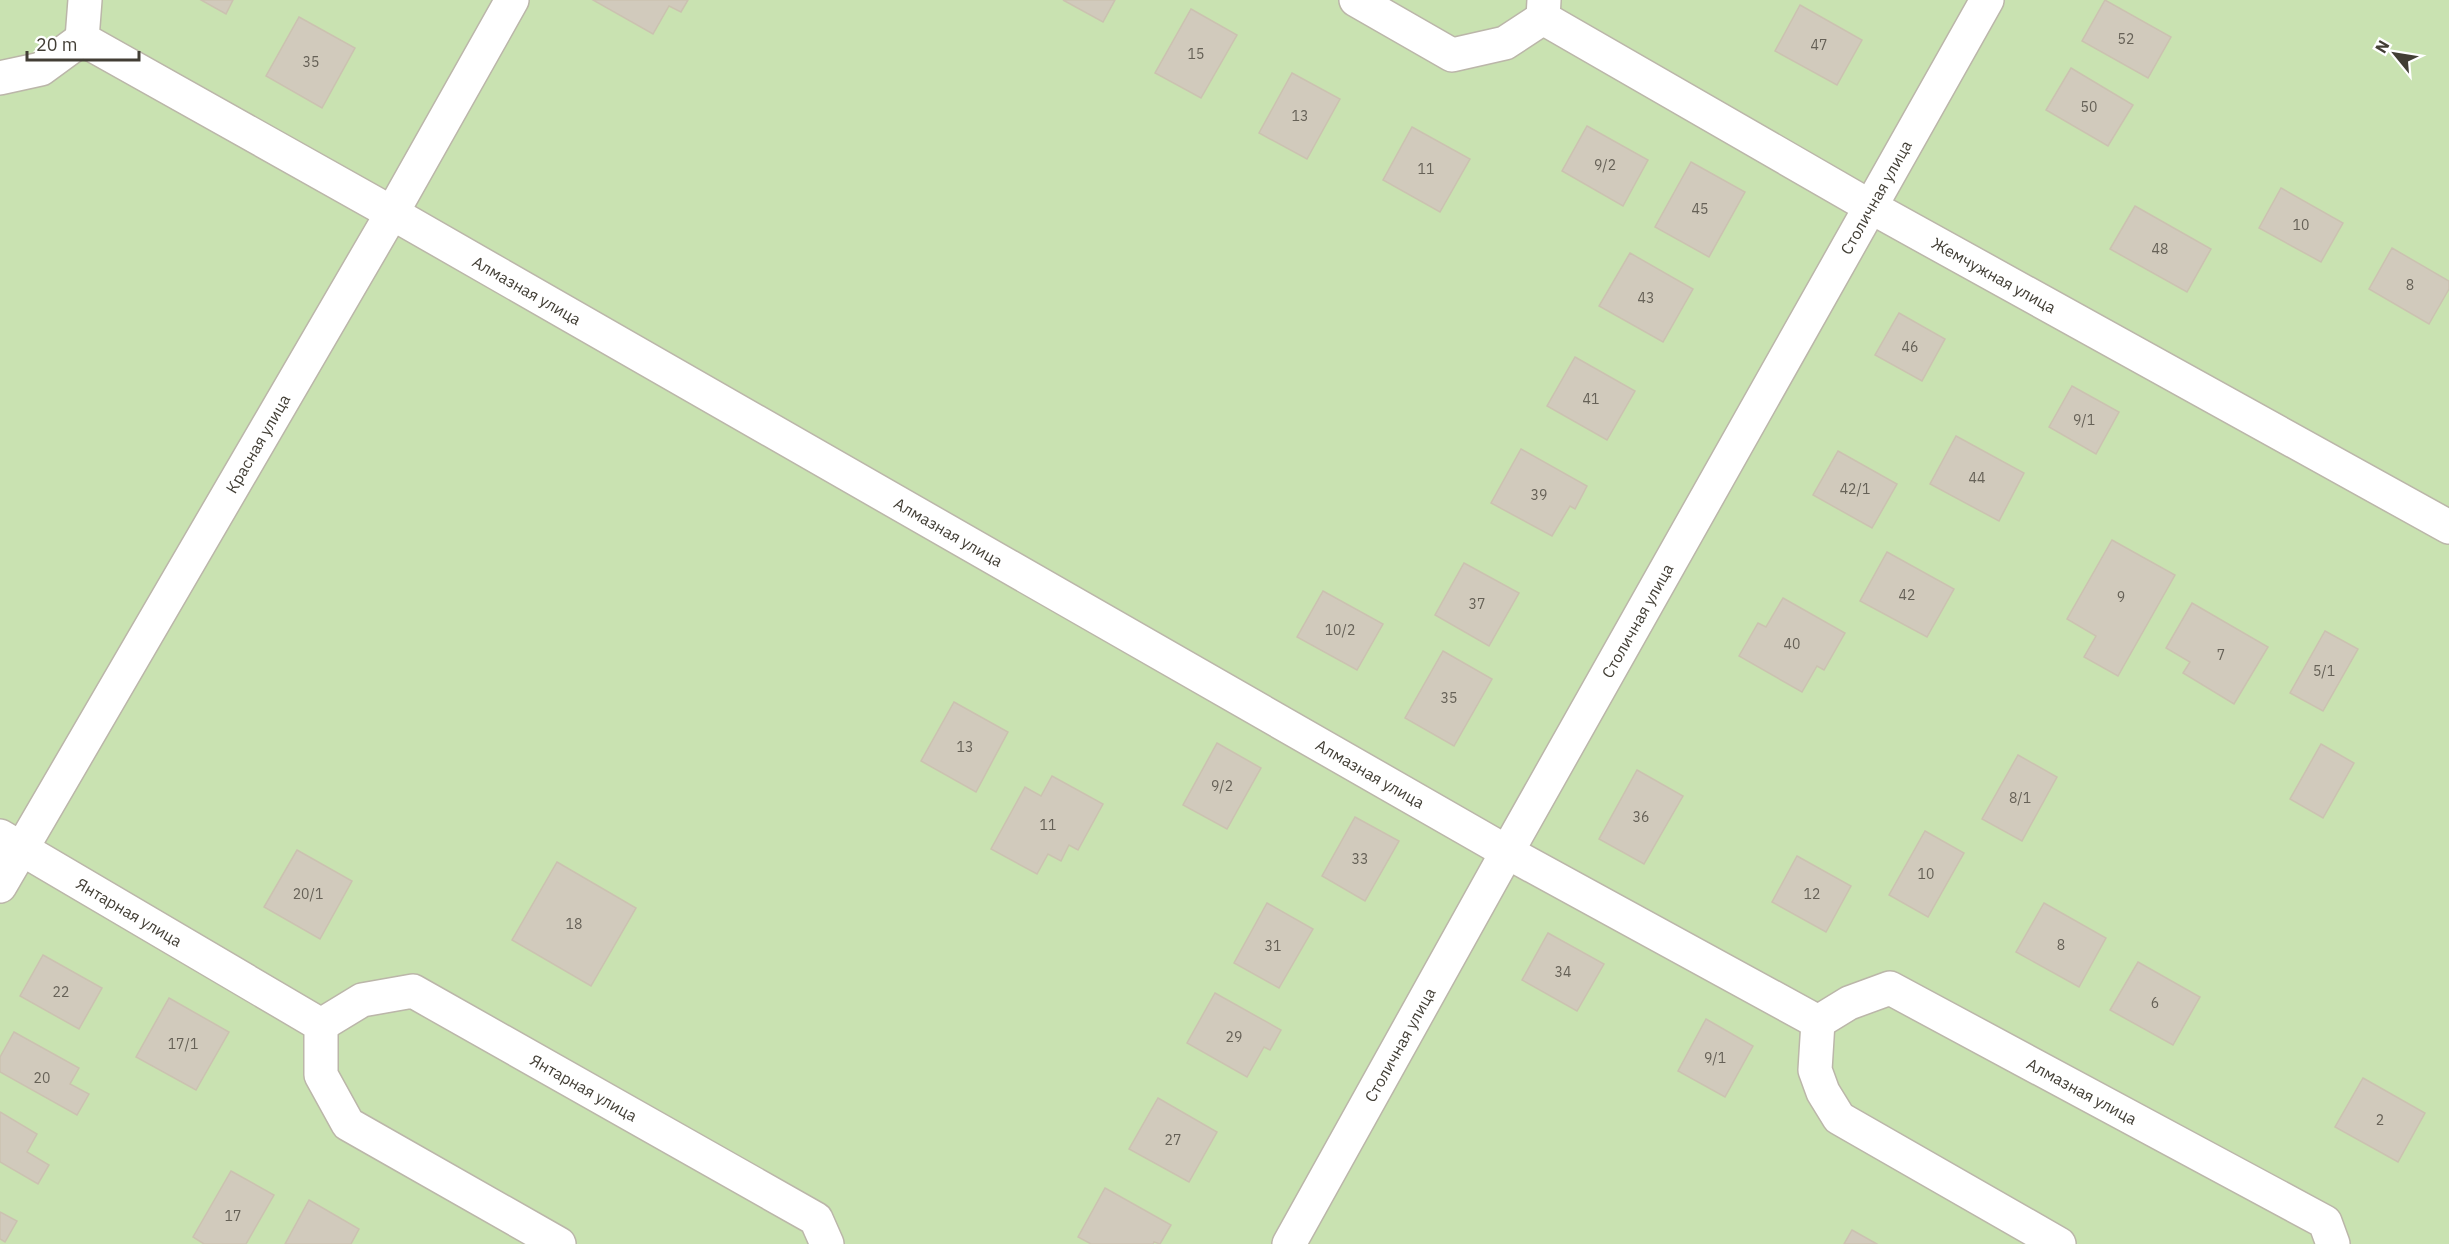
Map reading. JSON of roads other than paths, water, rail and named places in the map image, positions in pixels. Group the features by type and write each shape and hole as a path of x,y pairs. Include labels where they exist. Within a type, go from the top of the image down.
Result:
{"street":[{"path":"0,78 41,69 82,39 85,0"},
{"name":"Красная улица","path":"0,886 10,842 392,213 512,0"},
{"name":"Жемчужная улица","path":"1356,0 1452,55 1505,43 1544,9 1870,207 2449,527"},
{"name":"Столичная улица","path":"1289,1244 1987,0"},
{"name":"Алмазная улица","path":"82,39 392,213 1507,852 1818,1022 1849,1003 1890,988 2325,1222 2333,1244"},
{"name":"Янтарная улица","path":"10,842 321,1025 362,1000 412,991 816,1219 827,1244"},
{"path":"1818,1022 1815,1070 1823,1092 1839,1118 2059,1244"},
{"path":"321,1025 321,1075 348,1125 559,1244"}]}
